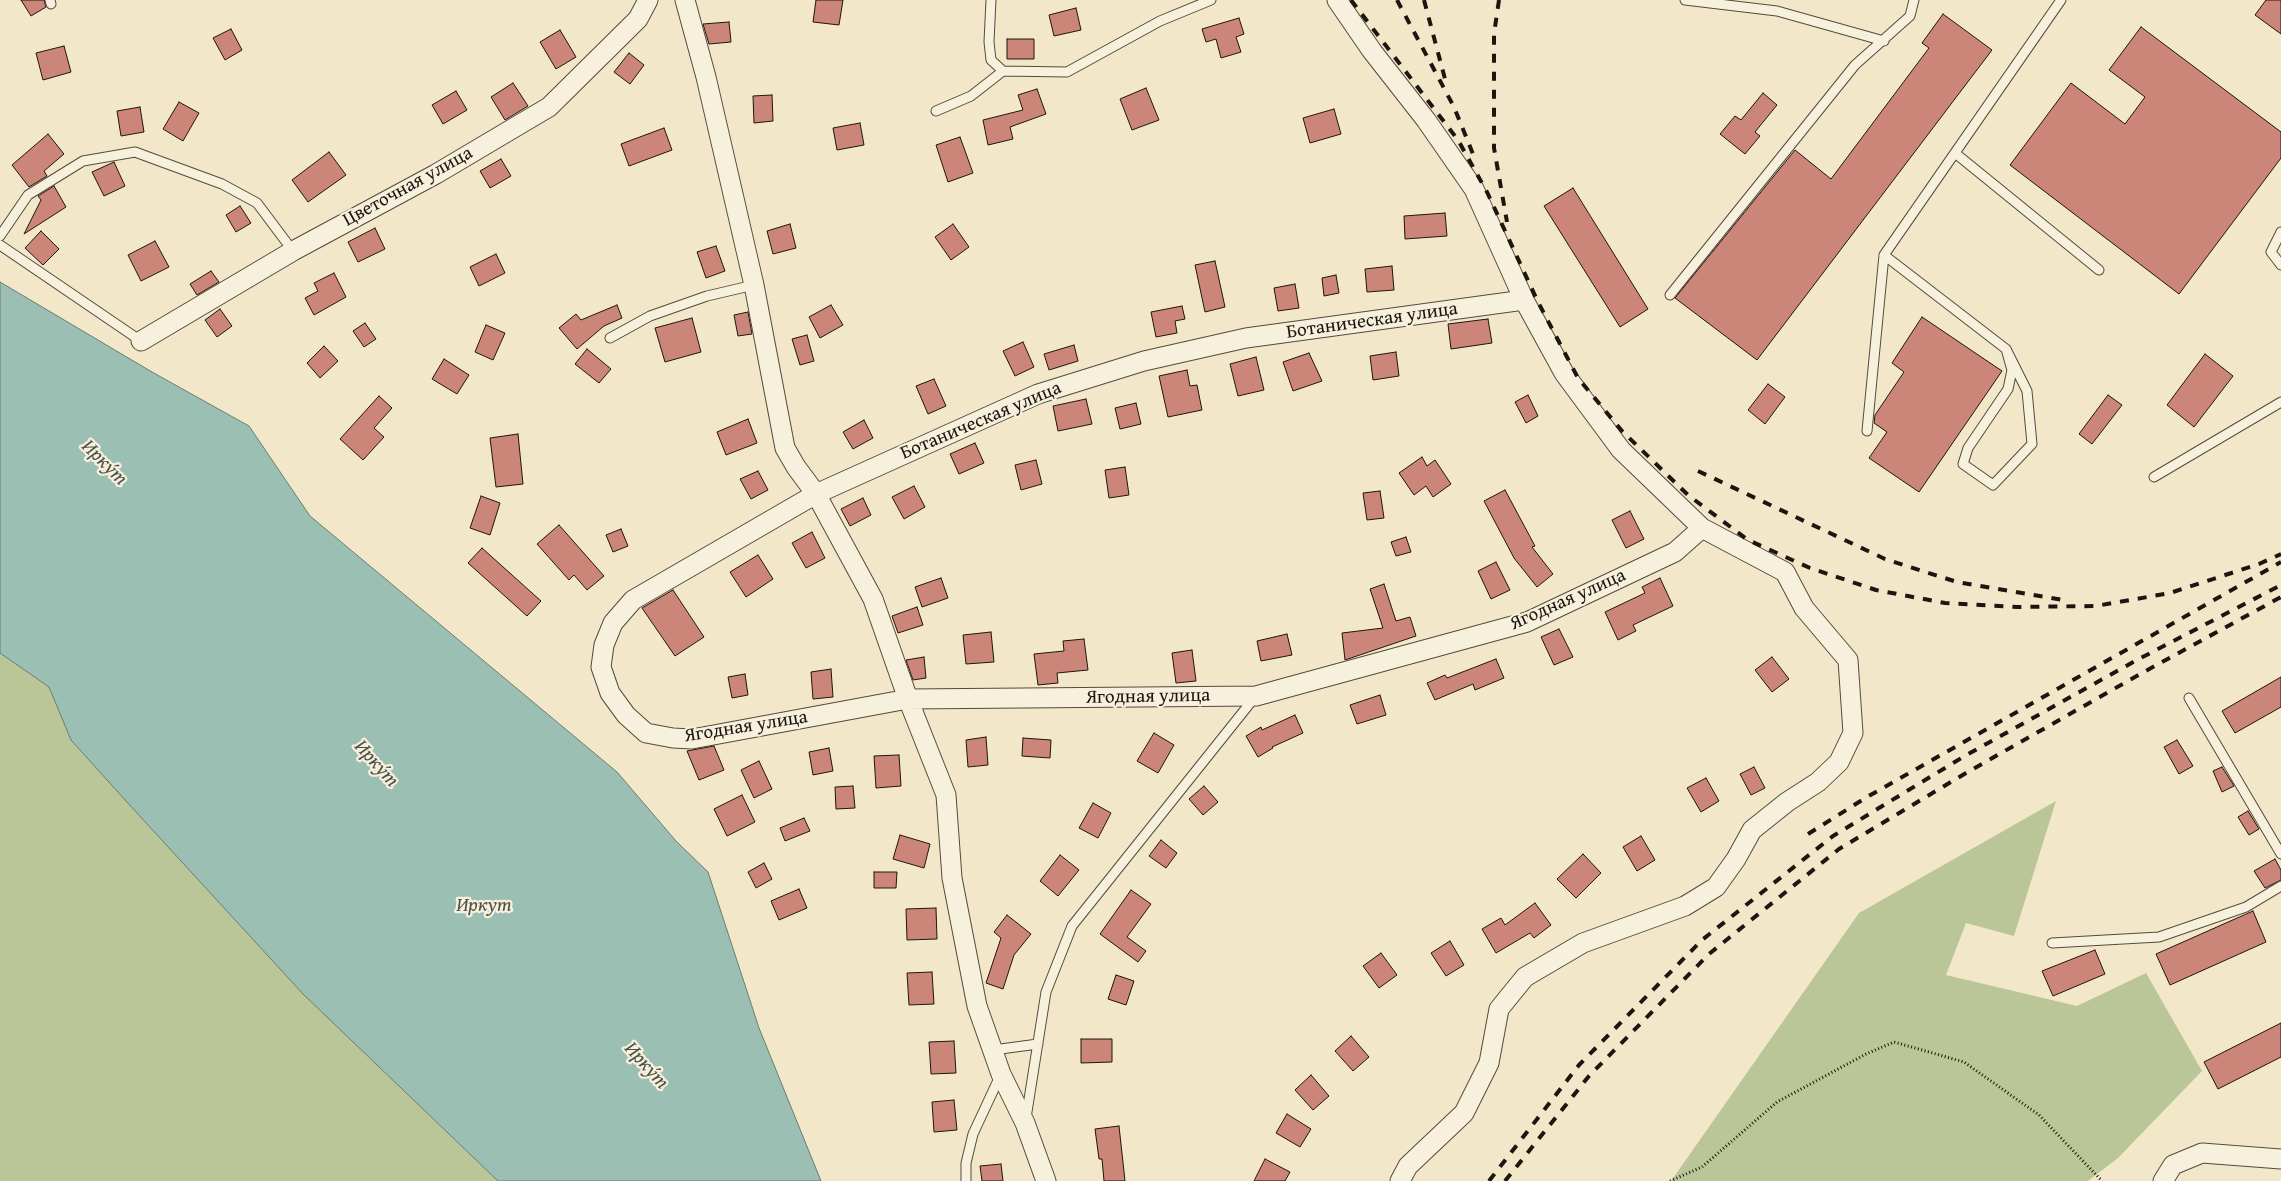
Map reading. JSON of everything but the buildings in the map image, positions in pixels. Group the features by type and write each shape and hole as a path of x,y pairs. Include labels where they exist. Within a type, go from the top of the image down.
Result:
{"street":[{"name":"Цветочная улица","path":"142,342 292,250 436,174 549,107 638,19 648,0"},
{"path":"685,0 706,77 754,285 785,448 816,494 873,599 908,699 946,795 952,878 977,1006 1001,1074 1025,1123 1046,1181"},
{"path":"1337,0 1372,51 1426,120 1474,189 1524,300 1564,373 1621,450 1702,528 1785,572 1804,608 1848,660 1853,733 1839,762 1818,782 1787,802 1752,830 1736,859 1716,887 1685,906 1583,943 1525,977 1499,1008 1489,1063 1464,1113 1408,1166 1400,1181"},
{"name":"Ботаническая улица","path":"601,667 604,645 613,623 633,600 816,494 1038,394 1144,361 1246,338 1524,300"},
{"name":"Ягодная улица","path":"601,667 610,693 626,715 646,733 692,739 908,699 1256,696 1527,622 1675,552 1702,528"},
{"path":"2163,1181 2173,1165 2202,1152 2281,1159"}],"lane":[{"path":"991,0 989,42 991,60 1003,71"},
{"path":"936,111 971,96 1003,71 1067,72 1160,21 1211,0"},
{"path":"1685,0 1777,11 1884,41"},
{"path":"1670,295 1855,65 1910,16 1914,0"},
{"path":"1867,431 1884,255 2061,0"},
{"path":"0,236 28,195 83,161 135,152 222,184 257,203 292,250"},
{"path":"1955,153 2100,270"},
{"path":"2281,232 2271,252 2281,265"},
{"path":"0,245 142,342"},
{"path":"1884,255 2006,349 2027,391 2032,444 1993,485 1963,464 1968,448 2008,389 2012,370 2006,349"},
{"path":"610,338 650,316 707,296 754,285"},
{"path":"2154,477 2281,402"},
{"path":"1025,1123 1046,992 1072,926 1256,696"},
{"path":"2189,698 2281,854"},
{"path":"2052,943 2160,937 2246,907 2281,886"},
{"path":"993,1050 1038,1044"},
{"path":"966,1181 966,1163 973,1134 1001,1074"}],"path":[{"path":"1670,1181 1702,1167 1777,1102 1866,1054 1894,1042 1964,1062 2039,1115 2102,1181"}],"green space":[{"path":"0,653 49,687 71,740 303,994 498,1181 0,1181"},
{"path":"2056,801 2014,936 1966,923 1946,975 2077,1006 2146,973 2202,1071 2118,1158 2088,1181 1671,1181 1859,913"}],"water":[{"name":"Иркут","path":"0,282 152,372 249,426 310,516 617,772 676,841 708,872 759,1028 821,1181 498,1181 303,994 126,801 71,740 49,687 0,653"}],"railway":[{"path":"1351,0 1458,140 1487,192 1538,302 1578,378 1622,431 1688,495 1748,540 1810,568 1876,590 1945,603 2017,607 2096,606 2170,593 2259,564 2281,554"},
{"path":"1397,0 1454,107 1473,154"},
{"path":"1424,0 1445,79"},
{"path":"1499,0 1494,34 1494,148 1507,222"},
{"path":"1698,471 1885,559 1957,582 2069,601"},
{"path":"1808,834 1867,797 2281,562"},
{"path":"1489,1181 1579,1065 1702,940 1833,836 1963,757 2135,661 2281,585"},
{"path":"1505,1181 1589,1076 1709,954 1839,849 1966,773 2281,597"}],"water label":[{"name":"Ирку́т","path":"104,463"},
{"name":"Ирку́т","path":"376,764"},
{"name":"Ирку́т","path":"646,1066"}]}
